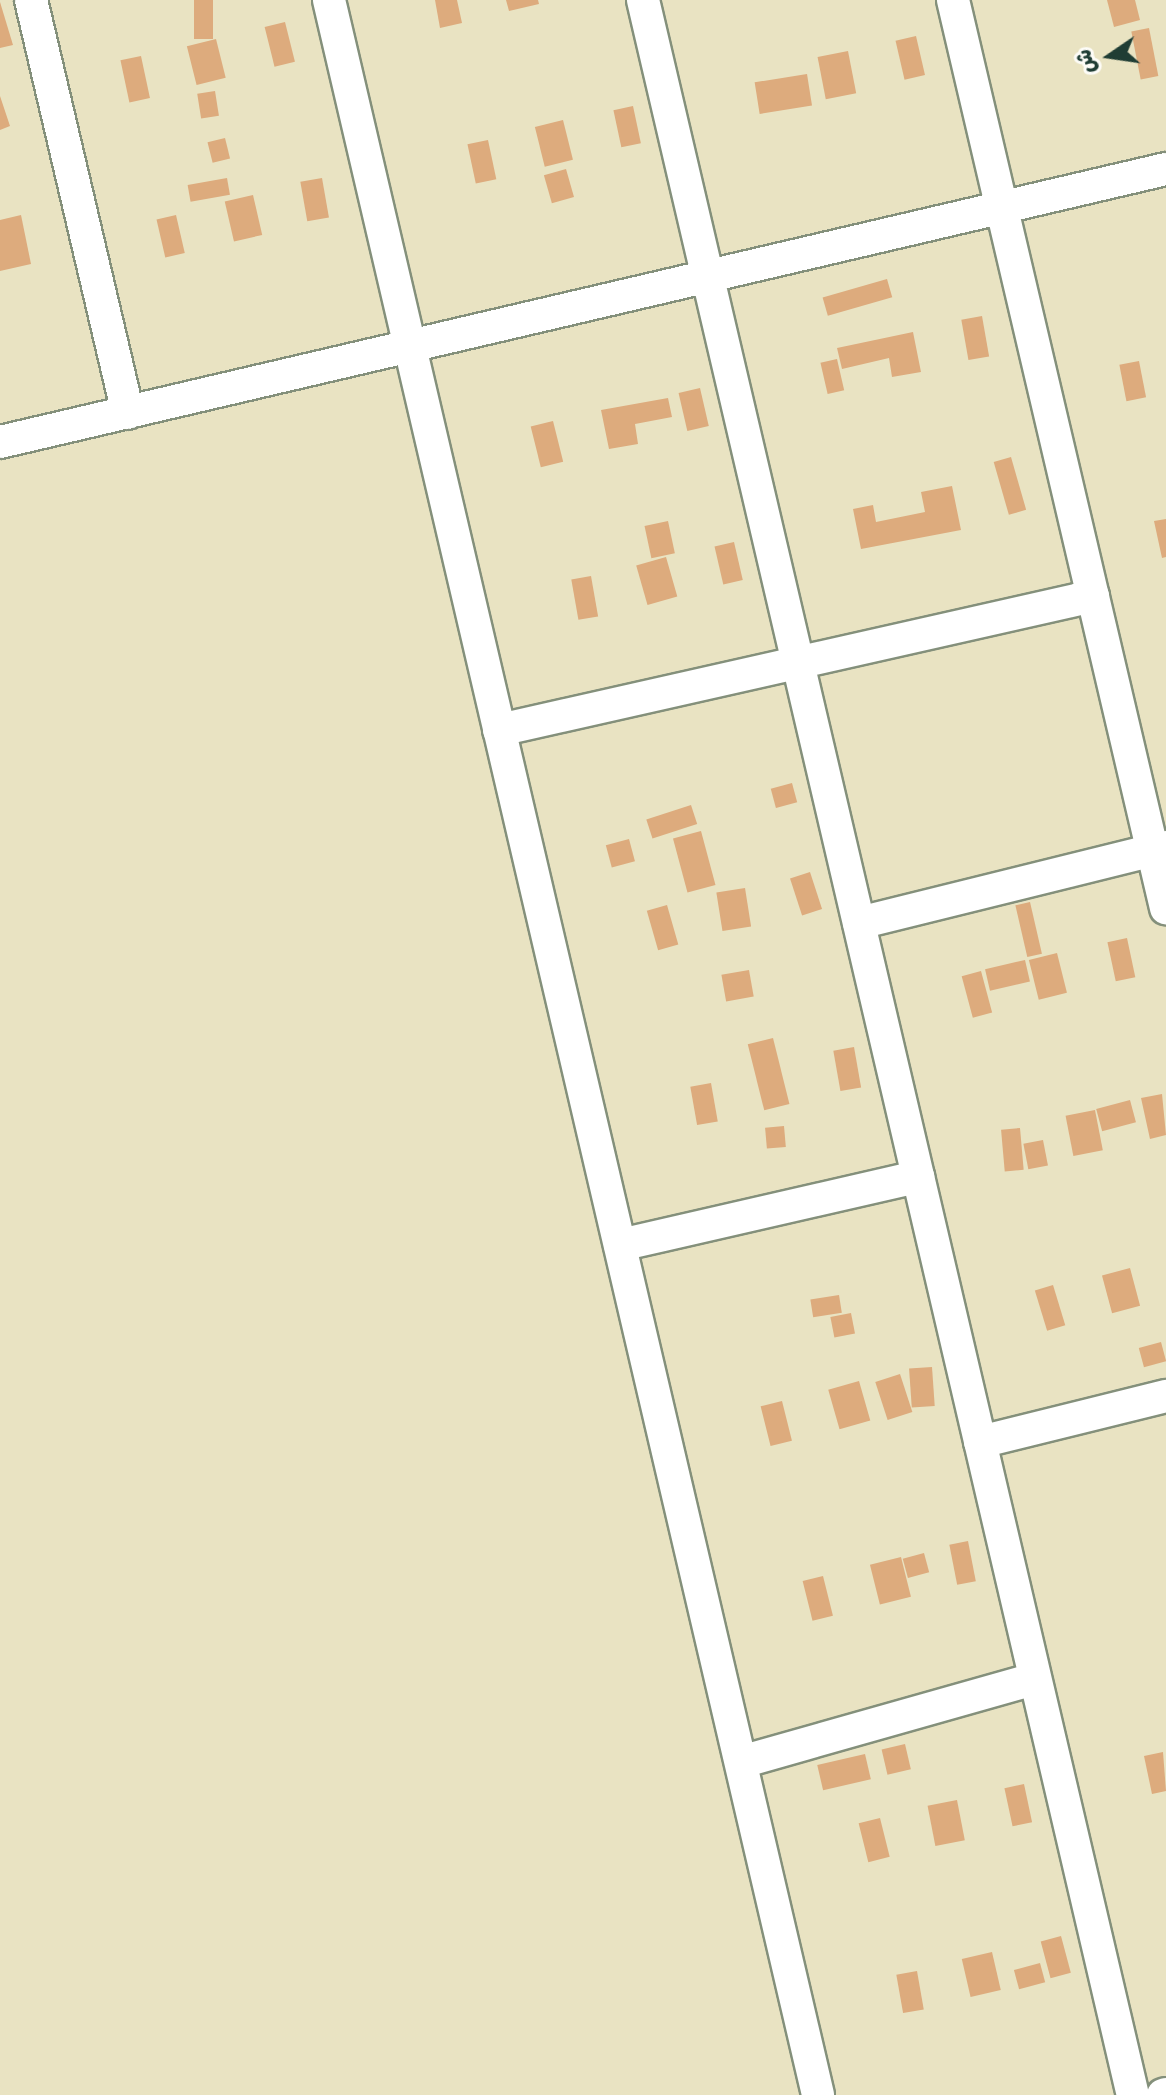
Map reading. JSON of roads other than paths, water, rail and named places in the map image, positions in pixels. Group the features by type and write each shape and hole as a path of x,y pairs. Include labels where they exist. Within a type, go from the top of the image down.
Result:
{"street":[{"path":"31,0 128,413"},
{"path":"329,0 818,2095"},
{"path":"643,0 1133,2095"},
{"path":"953,0 1093,596 1159,849 1166,908"},
{"path":"0,442 1002,211 1166,169"},
{"path":"499,730 1093,596"},
{"path":"859,923 1159,849"},
{"path":"620,1245 918,1177"},
{"path":"980,1442 1166,1396"},
{"path":"741,1762 1035,1679"}]}
